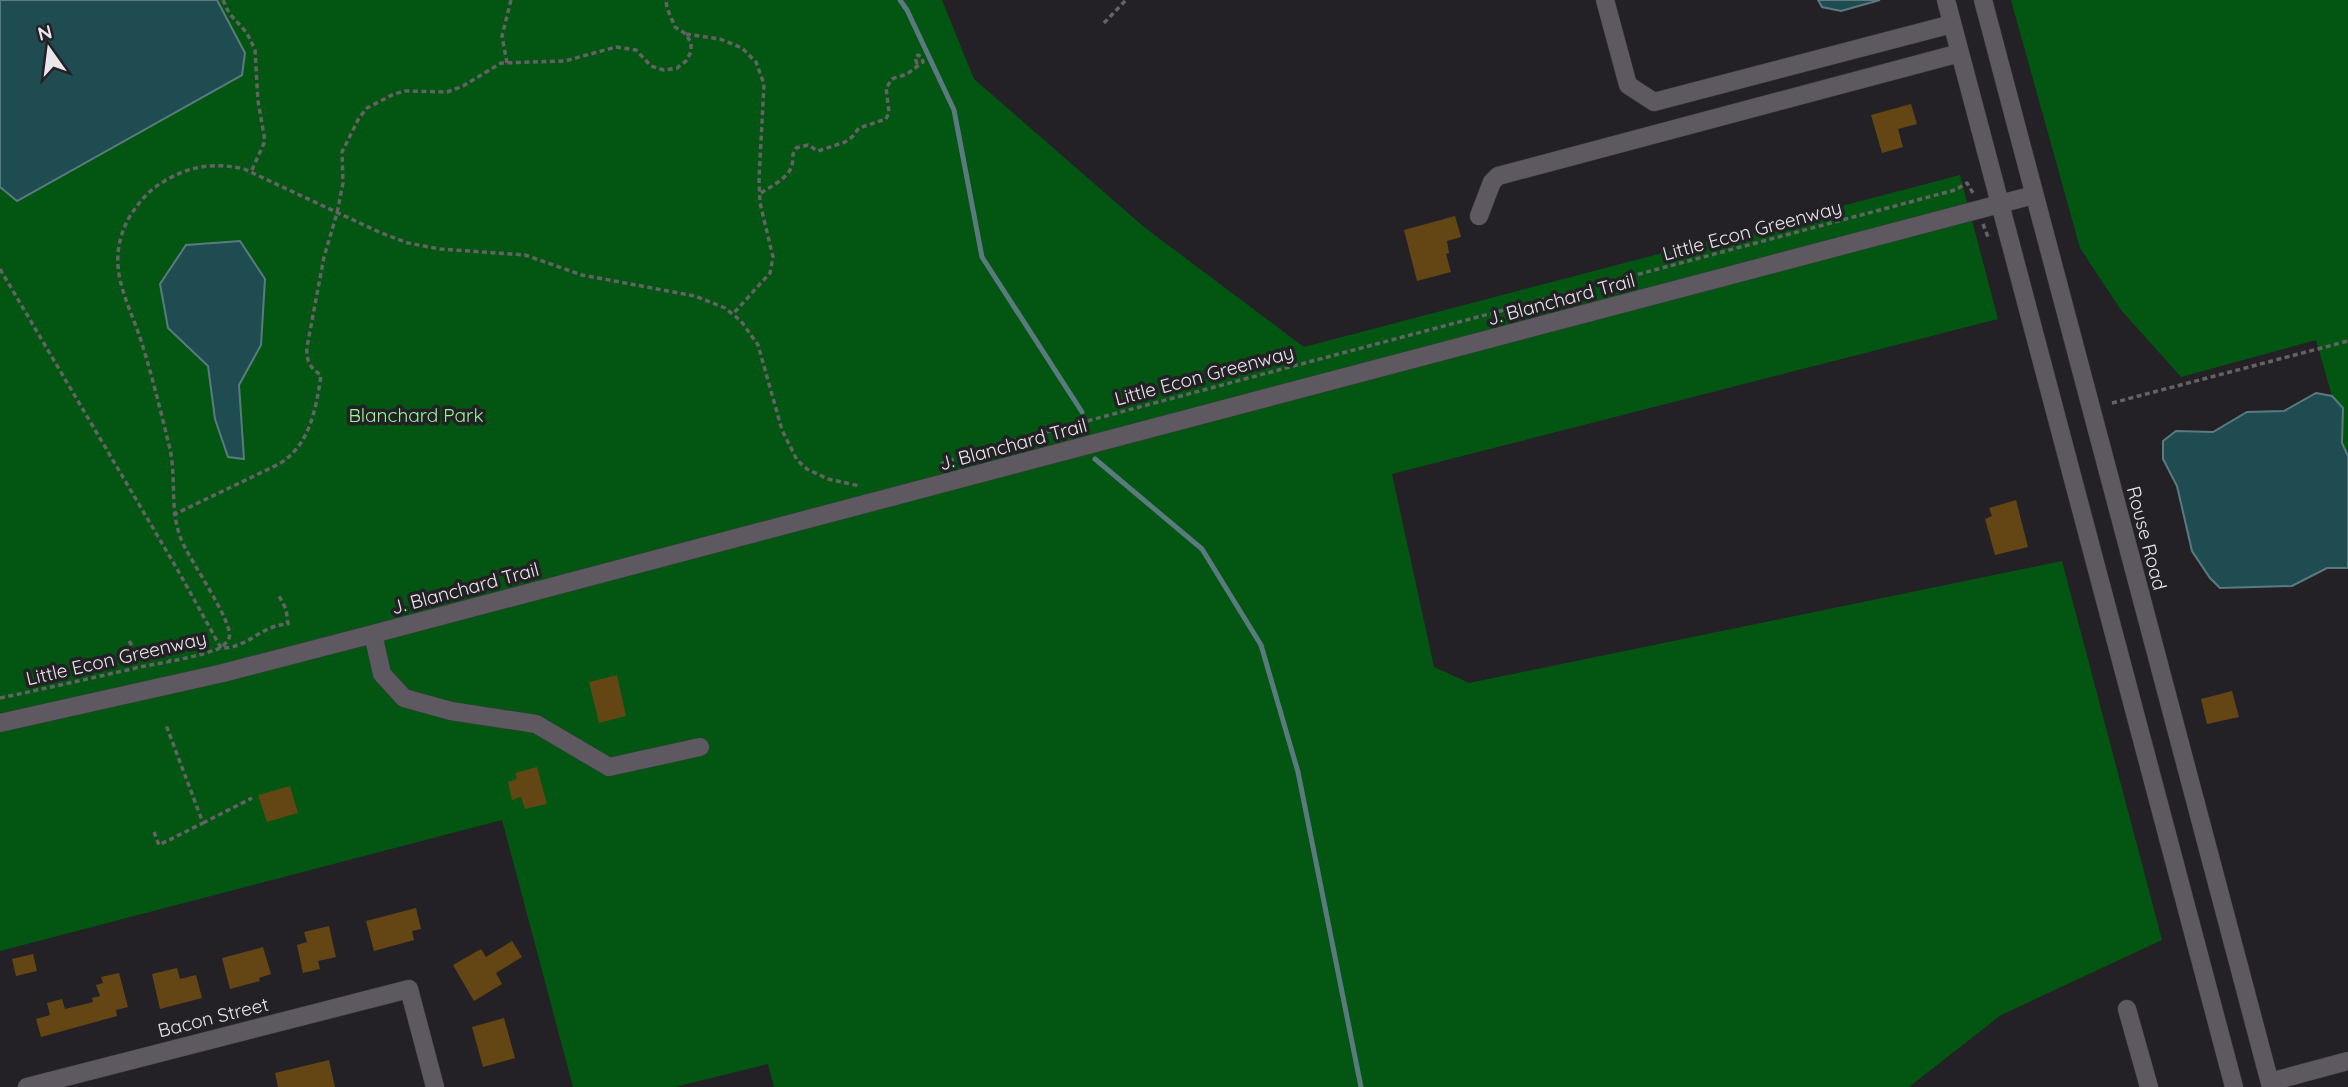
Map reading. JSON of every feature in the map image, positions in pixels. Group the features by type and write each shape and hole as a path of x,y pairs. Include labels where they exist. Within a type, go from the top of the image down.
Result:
{"street":[{"path":"1605,0 1628,85 1654,102 1952,24"},
{"path":"1946,0 2234,1087"},
{"name":"Rouse Road","path":"1983,0 2270,1085"},
{"path":"1479,216 1492,182 1498,176 1960,53"},
{"name":"J. Blanchard Trail","path":"0,723 223,673 2034,195"},
{"path":"373,634 382,674 404,698 451,711 536,724 609,767 700,747"},
{"name":"Bacon Street","path":"27,1087 410,989 435,1087"},
{"path":"2127,1009 2149,1087"},
{"path":"2270,1085 2348,1061"}],"path":[{"path":"223,0 229,13 247,33 255,50 265,141 251,172"},
{"path":"507,63 502,36 511,0"},
{"path":"666,0 675,27 686,34 742,48 756,62 764,84 759,179 763,218 773,257 770,273 733,313"},
{"path":"1104,23 1126,0"},
{"path":"173,515 279,464 289,458 303,441 314,415 321,375 307,362 307,347 324,257 343,183 342,152 367,108 405,91 447,92 463,86 490,68 507,63 565,61 616,47 636,50 651,66 664,70 677,68 686,61 691,52 691,43 686,34"},
{"path":"761,193 788,173 793,165 792,155 796,148 808,145 818,151 834,146 852,137 859,128 886,119 889,113 886,88 892,79 907,74 918,66"},
{"name":"Little Econ Greenway","path":"0,698 221,648 228,639 229,628 186,552 173,515 170,450 143,346 124,298 117,264 126,224 140,201 149,191 173,176 198,167 212,165 251,172 408,243 440,249 525,255 582,275 695,296 718,304 733,313 758,345 782,430 797,460 807,469 828,479 867,486"},
{"name":"Little Econ Greenway","path":"932,468 978,450 1955,190 1967,183 1970,187"},
{"path":"0,269 176,566 221,648 234,649 271,626 288,624 286,609 279,596"},
{"path":"2112,403 2348,341"},
{"path":"129,641 136,652 166,644 170,661"},
{"path":"166,726 202,823"},
{"path":"154,831 159,845 252,798"}],"green space":[{"name":"Blanchard Park","path":"0,0 942,0 974,79 1144,227 1304,347 1960,175 1998,319 1392,474 1434,667 1469,683 2062,561 2162,940 2001,1015 1909,1087 774,1087 768,1064 675,1087 573,1087 502,820 0,951"},
{"path":"2011,0 2348,0 2348,456 2342,443 2343,408 2332,396 2316,340 2181,377 2121,310 2080,248"}],"water":[{"path":"0,0 217,0 245,53 242,75 17,201 0,187"},
{"path":"1818,0 1880,0 1841,11 1822,7"},
{"path":"240,241 265,279 261,345 239,385 244,459 228,457 215,419 208,366 168,328 160,284 186,245"},
{"path":"2316,393 2332,396 2343,408 2342,443 2348,456 2348,568 2327,568 2292,586 2220,588 2192,551 2177,486 2163,459 2163,441 2176,431 2213,432 2247,412 2284,411"}],"building":[{"path":"1911,104 1917,124 1898,129 1903,147 1882,153 1871,115"},
{"path":"1455,216 1461,237 1447,241 1449,253 1446,254 1451,272 1417,281 1404,230"},
{"path":"2016,500 2028,547 1995,555 1985,519 1992,516 1989,508"},
{"path":"617,675 626,716 599,723 589,682"},
{"path":"2232,691 2239,717 2207,724 2201,699"},
{"path":"537,767 547,804 525,809 521,797 512,800 508,782 517,779 515,773"},
{"path":"290,786 298,813 267,822 258,795"},
{"path":"416,908 421,929 412,931 414,940 374,951 366,921"},
{"path":"329,926 336,957 318,961 320,969 303,973 297,945 307,942 304,932"},
{"path":"512,941 522,957 496,973 502,984 474,1001 453,965 481,949 486,957"},
{"path":"263,947 271,974 259,978 260,981 230,989 222,958"},
{"path":"33,954 37,971 16,976 12,959"},
{"path":"177,968 180,979 196,975 202,998 160,1009 152,974"},
{"path":"119,973 128,1007 116,1010 117,1016 41,1037 36,1019 50,1015 47,1003 62,999 65,1009 93,1002 92,998 100,996 96,985 103,983 101,977"},
{"path":"504,1018 515,1058 483,1067 472,1027"},
{"path":"329,1060 335,1087 278,1087 275,1073"}],"waterway":[{"path":"900,0 954,110 982,257 1082,412"},
{"path":"1095,459 1202,549 1261,645 1298,772 1361,1087"}]}
